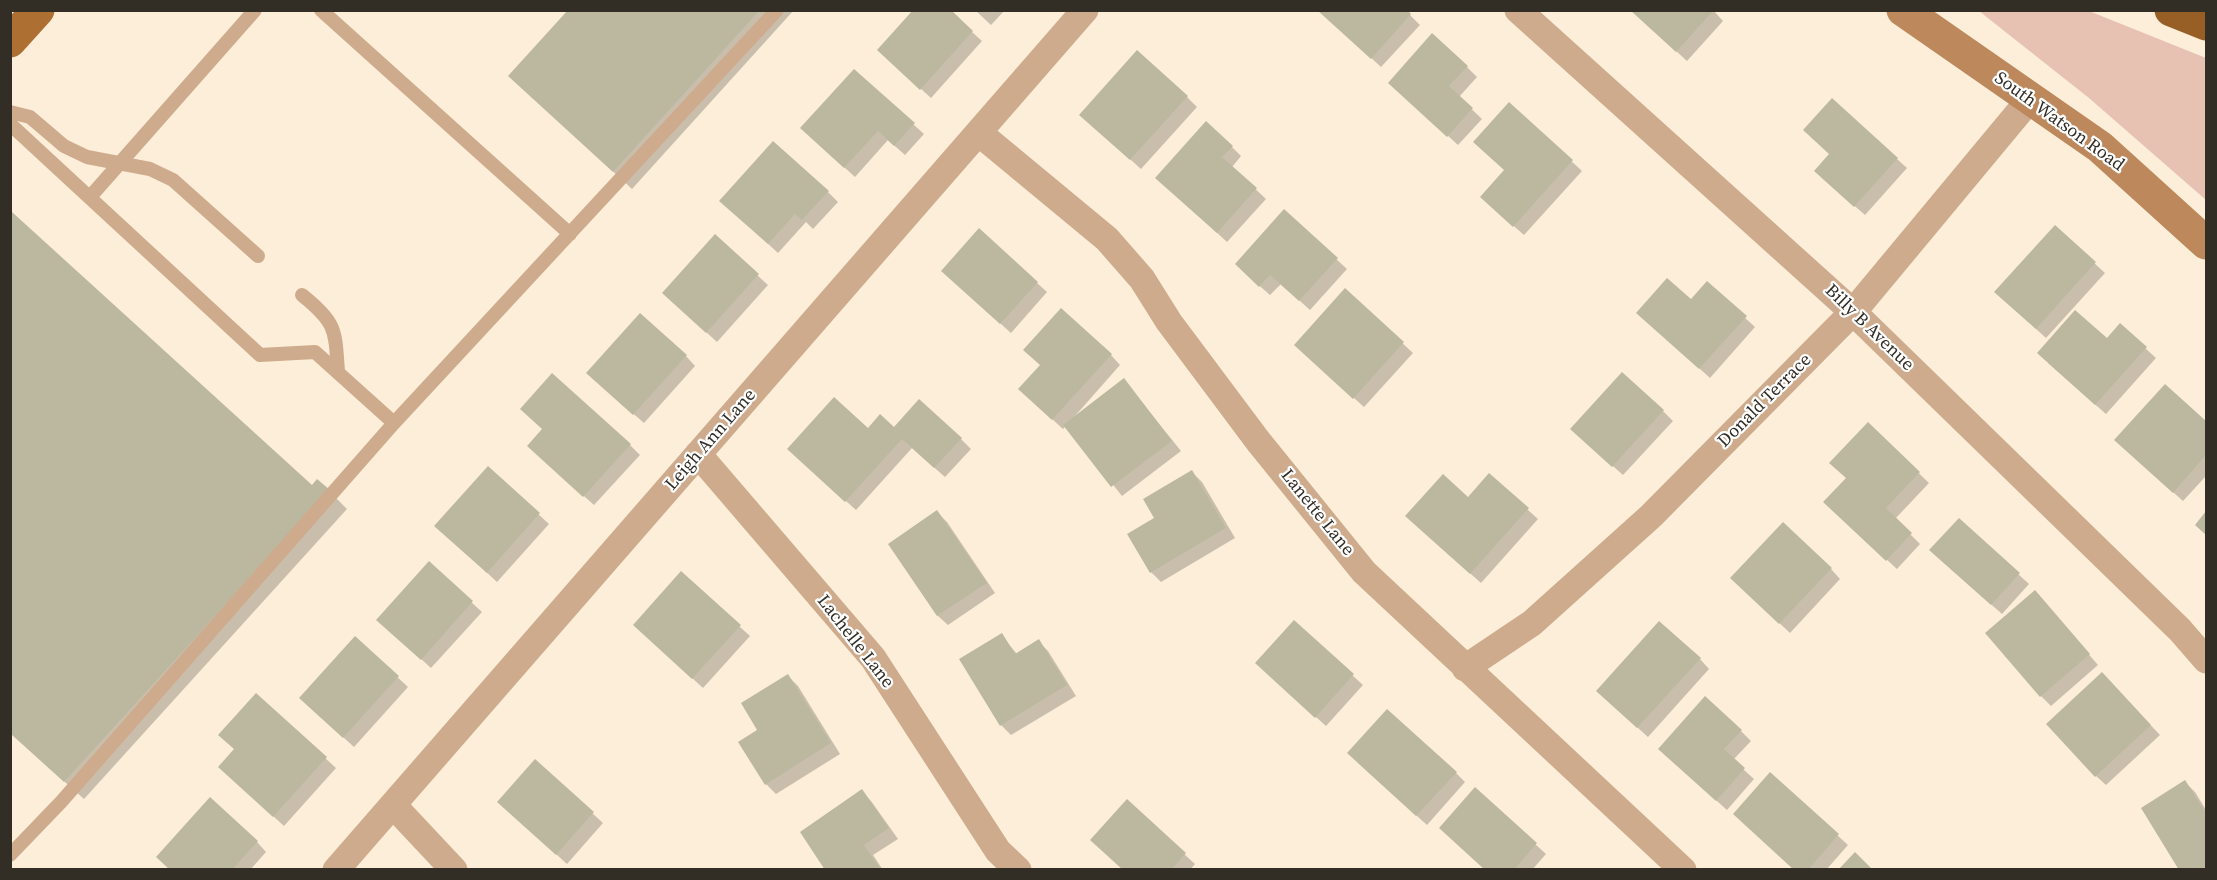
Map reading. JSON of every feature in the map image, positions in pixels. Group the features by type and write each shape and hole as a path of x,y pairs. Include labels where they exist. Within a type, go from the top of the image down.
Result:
{"highway":[{"path":"2171,10 2206,24"}],"main road":[{"path":"10,41 38,10"},
{"name":"South Watson Road","path":"1903,10 2100,147 2206,243"}],"street":[{"name":"Leigh Ann Lane","path":"336,870 1085,10"},
{"name":"Billy B Avenue","path":"1518,10 1853,312 2180,630 2206,660"},
{"name":"Donald Terrace","path":"1465,668 1532,623 1651,516 1853,312 2030,99"},
{"name":"Lanette Lane","path":"979,133 1107,239 1142,279 1169,322 1258,441 1364,572 1683,870"},
{"name":"Lachelle Lane","path":"698,454 873,658 998,851 1018,870"},
{"path":"393,804 454,870"}],"lane":[{"path":"90,197 255,10"},
{"path":"321,10 570,234"},
{"path":"10,855 61,802 394,423 777,10"},
{"path":"10,112 30,117 64,146 87,157 150,169 173,180 258,256"},
{"path":"10,124 260,355 315,352 394,423"},
{"path":"303,295 324,312 335,332 338,372"}],"shaded area":[{"path":"1979,11 2089,11 2206,58 2206,200 2089,98"}],"building":[{"path":"568,10 760,10 613,172 508,76"},
{"path":"913,10 951,10 973,31 920,90 877,50"},
{"path":"1317,10 1407,10 1411,14 1371,59"},
{"path":"1630,10 1714,10 1676,52"},
{"path":"1432,33 1468,66 1449,86 1473,108 1447,137 1388,83"},
{"path":"1137,50 1188,96 1130,160 1079,115"},
{"path":"854,69 915,123 894,146 878,131 844,168 800,128"},
{"path":"1832,98 1898,158 1854,207 1814,171 1829,154 1803,130"},
{"path":"1509,102 1573,160 1513,227 1480,197 1504,170 1473,142"},
{"path":"1206,121 1233,146 1222,157 1257,188 1217,233 1155,178"},
{"path":"773,141 829,191 802,220 795,214 768,244 719,201"},
{"path":"1284,209 1338,258 1299,301 1270,275 1259,287 1235,264"},
{"path":"12,212 312,485 317,479 330,490 64,782 10,733 10,213"},
{"path":"2055,225 2096,262 2036,329 1994,292"},
{"path":"979,228 1038,282 1000,324 941,271"},
{"path":"715,234 759,274 706,333 662,293"},
{"path":"1667,278 1691,299 1707,281 1747,316 1699,369 1636,313"},
{"path":"1345,288 1404,342 1353,399 1294,345"},
{"path":"1061,308 1112,354 1052,420 1018,389 1040,365 1023,350"},
{"path":"2075,310 2107,338 2120,323 2147,347 2095,405 2037,353"},
{"path":"640,313 687,355 633,415 586,373"},
{"path":"1622,372 1664,410 1612,467 1570,429"},
{"path":"552,373 631,444 583,497 527,446 542,429 520,409"},
{"path":"1124,378 1172,441 1111,487 1063,425"},
{"path":"2165,384 2206,421 2206,455 2173,493 2114,440"},
{"path":"834,397 868,428 880,414 894,427 919,399 962,438 934,468 902,439 845,502 787,449"},
{"path":"1868,422 1920,472 1886,508 1912,533 1886,561 1823,502 1846,478 1829,463"},
{"path":"488,466 540,513 487,573 434,526"},
{"path":"1192,470 1226,528 1150,573 1127,534 1154,518 1143,499"},
{"path":"1489,473 1529,508 1470,574 1405,516 1443,474 1468,497"},
{"path":"937,510 987,583 937,616 888,544"},
{"path":"2206,511 2206,535 2195,525"},
{"path":"1959,518 2020,573 1991,605 1929,550"},
{"path":"1783,522 1832,568 1779,624 1730,578"},
{"path":"429,561 473,601 421,660 376,620"},
{"path":"681,571 741,625 692,679 633,625"},
{"path":"2035,590 2090,654 2040,697 1985,633"},
{"path":"1294,620 1354,674 1315,718 1255,663"},
{"path":"1659,621 1701,658 1637,728 1596,691"},
{"path":"1002,633 1015,654 1039,639 1067,685 1000,726 959,659"},
{"path":"355,636 399,676 343,738 299,698"},
{"path":"2102,672 2151,725 2095,777 2046,724"},
{"path":"788,674 831,743 765,785 738,742 757,730 741,703"},
{"path":"256,693 327,757 273,817 218,767 234,749 218,735"},
{"path":"1705,696 1742,730 1724,749 1745,768 1716,801 1658,749"},
{"path":"1387,709 1457,772 1416,816 1347,753"},
{"path":"535,759 594,812 556,855 497,802"},
{"path":"1770,772 1839,834 1808,870 1794,870 1733,814"},
{"path":"2185,780 2206,813 2206,870 2179,870 2141,808"},
{"path":"1475,787 1537,843 1514,870 1485,870 1439,828"},
{"path":"862,789 889,828 864,845 881,870 825,870 800,832"},
{"path":"210,797 258,841 232,870 170,870 156,857"},
{"path":"1127,799 1186,853 1171,870 1123,870 1090,840"},
{"path":"1855,852 1873,870 1838,870"}]}
